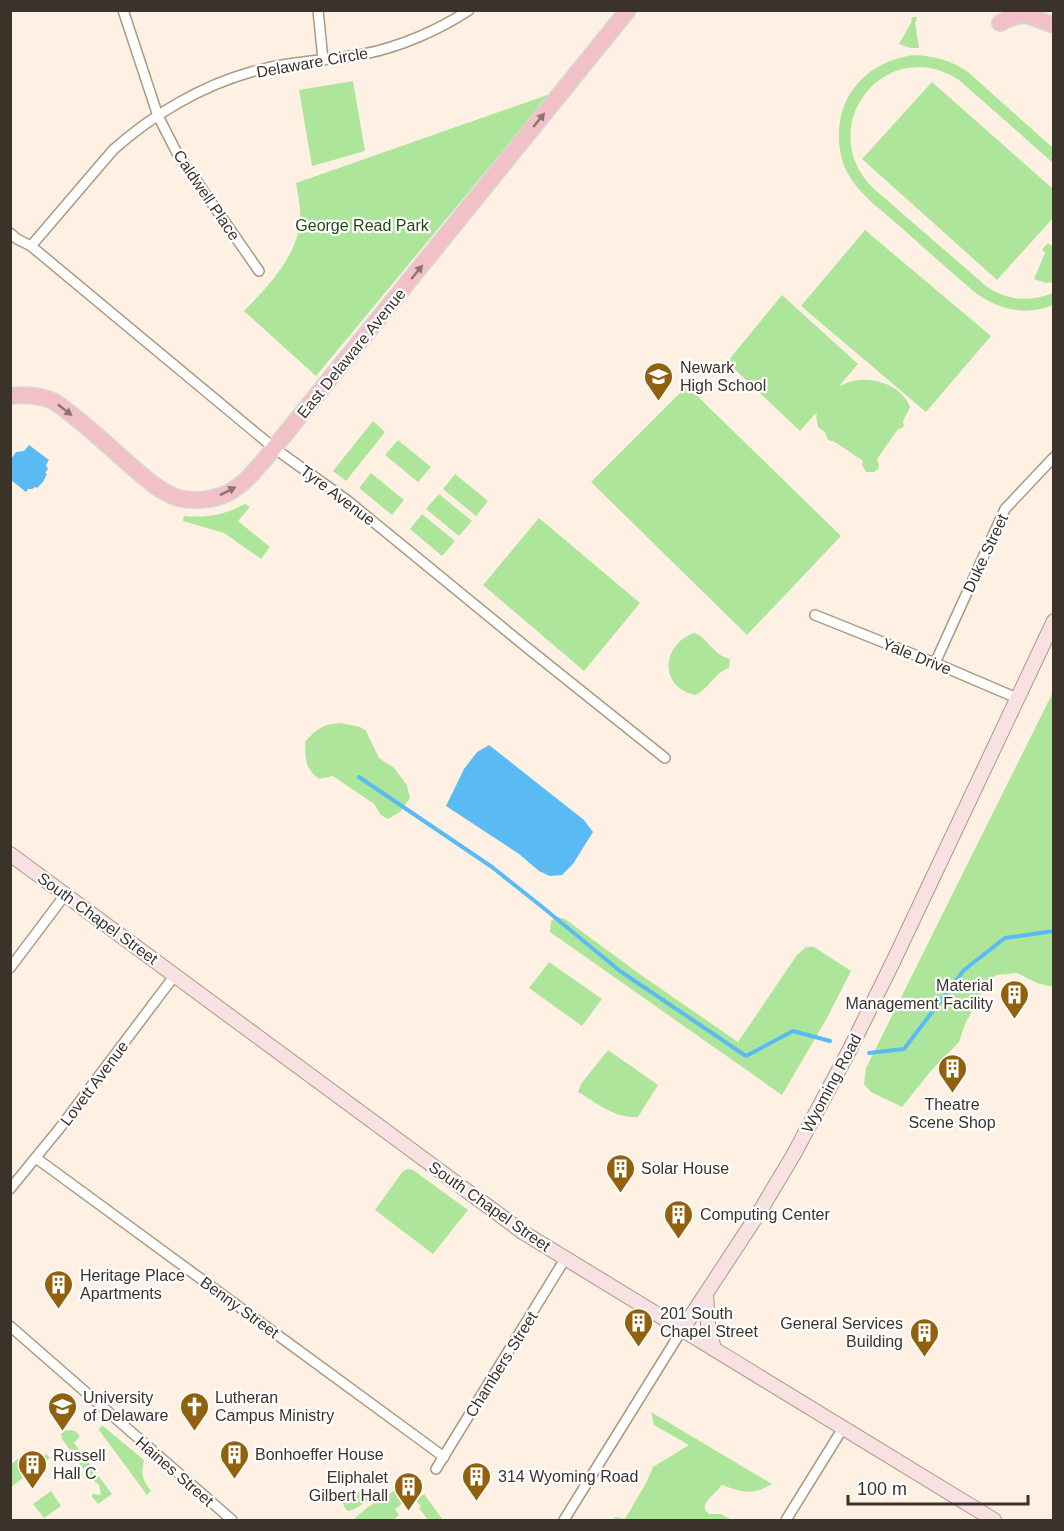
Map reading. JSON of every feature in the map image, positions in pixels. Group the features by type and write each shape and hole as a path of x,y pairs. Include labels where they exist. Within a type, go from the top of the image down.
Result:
{"main road":[{"name":"East Delaware Avenue","path":"10,396 32,395 55,402 150,482 179,498 207,499 231,491 250,476 274,448 628,10"},
{"path":"1005,10 1000,22 1020,14 1053,23"},
{"path":"1041,10 1053,23"}],"street":[{"name":"Caldwell Place","path":"123,10 158,116 177,153 259,271"},
{"path":"318,10 323,60"},
{"name":"Delaware Circle","path":"31,246 113,150 158,116 205,90 251,72 276,66 367,53 416,38 453,21 470,10"},
{"name":"Tyre Avenue","path":"10,233 31,246 274,448 348,501 665,758"},
{"name":"Duke Street","path":"935,663 1005,509 1053,457"},
{"name":"Yale Drive","path":"815,615 1017,698"},
{"name":"Wyoming Road","path":"564,1521 794,1154 893,962 1053,621"},
{"name":"South Chapel Street","path":"10,854 507,1220 566,1259 994,1521"},
{"path":"10,968 65,895"},
{"name":"Lovett Avenue","path":"10,1189 175,975"},
{"name":"Benny Street","path":"36,1158 444,1457"},
{"name":"Chambers Street","path":"436,1469 566,1259"},
{"path":"706,1294 708,1324 714,1349"},
{"name":"Haines Street","path":"10,1326 232,1521"},
{"path":"786,1521 843,1428"}],"green space":[{"path":"912,17 917,17 915,22 919,48 899,44"},
{"path":"914,55 942,59 968,72 1053,148 1053,163 959,80 932,68 906,68 884,77 866,93 854,114 850,139 856,164 873,188 986,286 1002,295 1027,299 1053,293 1053,305 1042,309 1021,311 1000,306 981,297 870,200 848,174 841,156 839,136 841,117 847,99 859,82 875,69 893,60"},
{"path":"353,81 365,151 312,166 299,90"},
{"path":"932,82 1053,189 1053,218 997,280 862,159"},
{"name":"George Read Park","path":"550,94 316,376 244,311 280,270 294,246 300,216 296,183"},
{"path":"865,230 991,336 926,412 801,306"},
{"path":"1048,243 1053,245 1054,282 1046,283 1034,279 1045,253 1042,249"},
{"path":"782,295 858,364 839,386 851,381 878,381 894,388 906,399 910,407 903,421 904,425 898,429 877,459 879,465 874,472 866,472 862,465 863,461 835,442 828,440 825,432 818,427 817,412 800,431 727,362"},
{"path":"687,386 841,536 747,635 591,482"},
{"path":"373,421 385,432 346,481 333,471"},
{"path":"398,440 431,467 418,482 385,455"},
{"path":"371,473 404,500 392,515 359,488"},
{"path":"455,474 488,501 476,516 443,489"},
{"path":"439,494 472,521 459,536 426,509"},
{"path":"245,504 250,507 238,521 270,547 261,559 224,533 183,521 184,516 216,515"},
{"path":"422,514 455,541 442,556 410,529"},
{"path":"539,518 640,603 584,671 483,585"},
{"path":"694,633 703,638 719,654 730,659 729,668 695,695 683,691 675,684 670,675 669,666 670,656 675,647"},
{"path":"1053,692 1053,987 1037,983 1017,973 996,975 982,992 965,1024 959,1042 930,1072 902,1107 871,1092 864,1084 866,1068"},
{"path":"341,723 360,727 366,731 379,758 394,768 407,785 410,798 400,812 388,819 381,815 374,804 333,776 319,779 308,767 305,742 321,728"},
{"path":"557,917 565,919 738,1042 797,955 806,947 814,947 851,971 827,1018 782,1095 550,932 551,921"},
{"path":"549,962 602,999 582,1026 529,988"},
{"path":"608,1050 658,1085 638,1117 614,1113 578,1092 581,1084"},
{"path":"413,1170 468,1210 433,1254 375,1210 403,1171"},
{"path":"651,1412 772,1484 747,1492 722,1485 707,1502 705,1510 709,1514 721,1514 732,1520 613,1520 615,1517 625,1519 653,1467 689,1445 654,1425"},
{"path":"103,1426 144,1460 143,1477 151,1491 147,1495 99,1430"},
{"path":"70,1430 80,1436 74,1443 112,1494 98,1504 92,1494 101,1495 99,1485 89,1477 62,1439 61,1434"},
{"path":"26,1453 33,1463 46,1454 50,1458 11,1487 11,1464"},
{"path":"410,1481 412,1483 414,1481 422,1491 412,1499 415,1504 412,1506 407,1500 395,1509 399,1515 395,1518 397,1520 354,1520 373,1504"},
{"path":"51,1491 61,1506 44,1518 33,1504"},
{"path":"348,1491 362,1492 372,1498 348,1511 344,1506 343,1495"},
{"path":"424,1494 443,1520 428,1520 419,1508 421,1507 416,1500"}],"water":[{"path":"29,445 49,460 43,482 37,488 28,489 26,492 11,480 11,459 16,452 24,451"},
{"path":"489,745 584,820 593,832 573,864 562,875 550,876 539,871 519,854 446,806 464,769 477,752"}],"waterway":[{"path":"359,777 492,867 620,971 746,1056 793,1031 830,1041"},
{"path":"869,1053 904,1049 964,970 1005,938 1054,931"}],"place":[{"name":"Newark High School","path":"659,402"},
{"name":"Material Management Facility","path":"1014,1020"},
{"name":"Theatre Scene Shop","path":"952,1094"},
{"name":"Solar House","path":"620,1194"},
{"name":"Computing Center","path":"679,1240"},
{"name":"Heritage Place Apartments","path":"59,1310"},
{"name":"201 South Chapel Street","path":"639,1348"},
{"name":"General Services Building","path":"924,1358"},
{"name":"University of Delaware","path":"62,1432"},
{"name":"Lutheran Campus Ministry","path":"194,1432"},
{"name":"Bonhoeffer House","path":"234,1480"},
{"name":"Russell Hall C","path":"32,1490"},
{"name":"314 Wyoming Road","path":"477,1502"},
{"name":"Eliphalet Gilbert Hall","path":"409,1512"}]}
